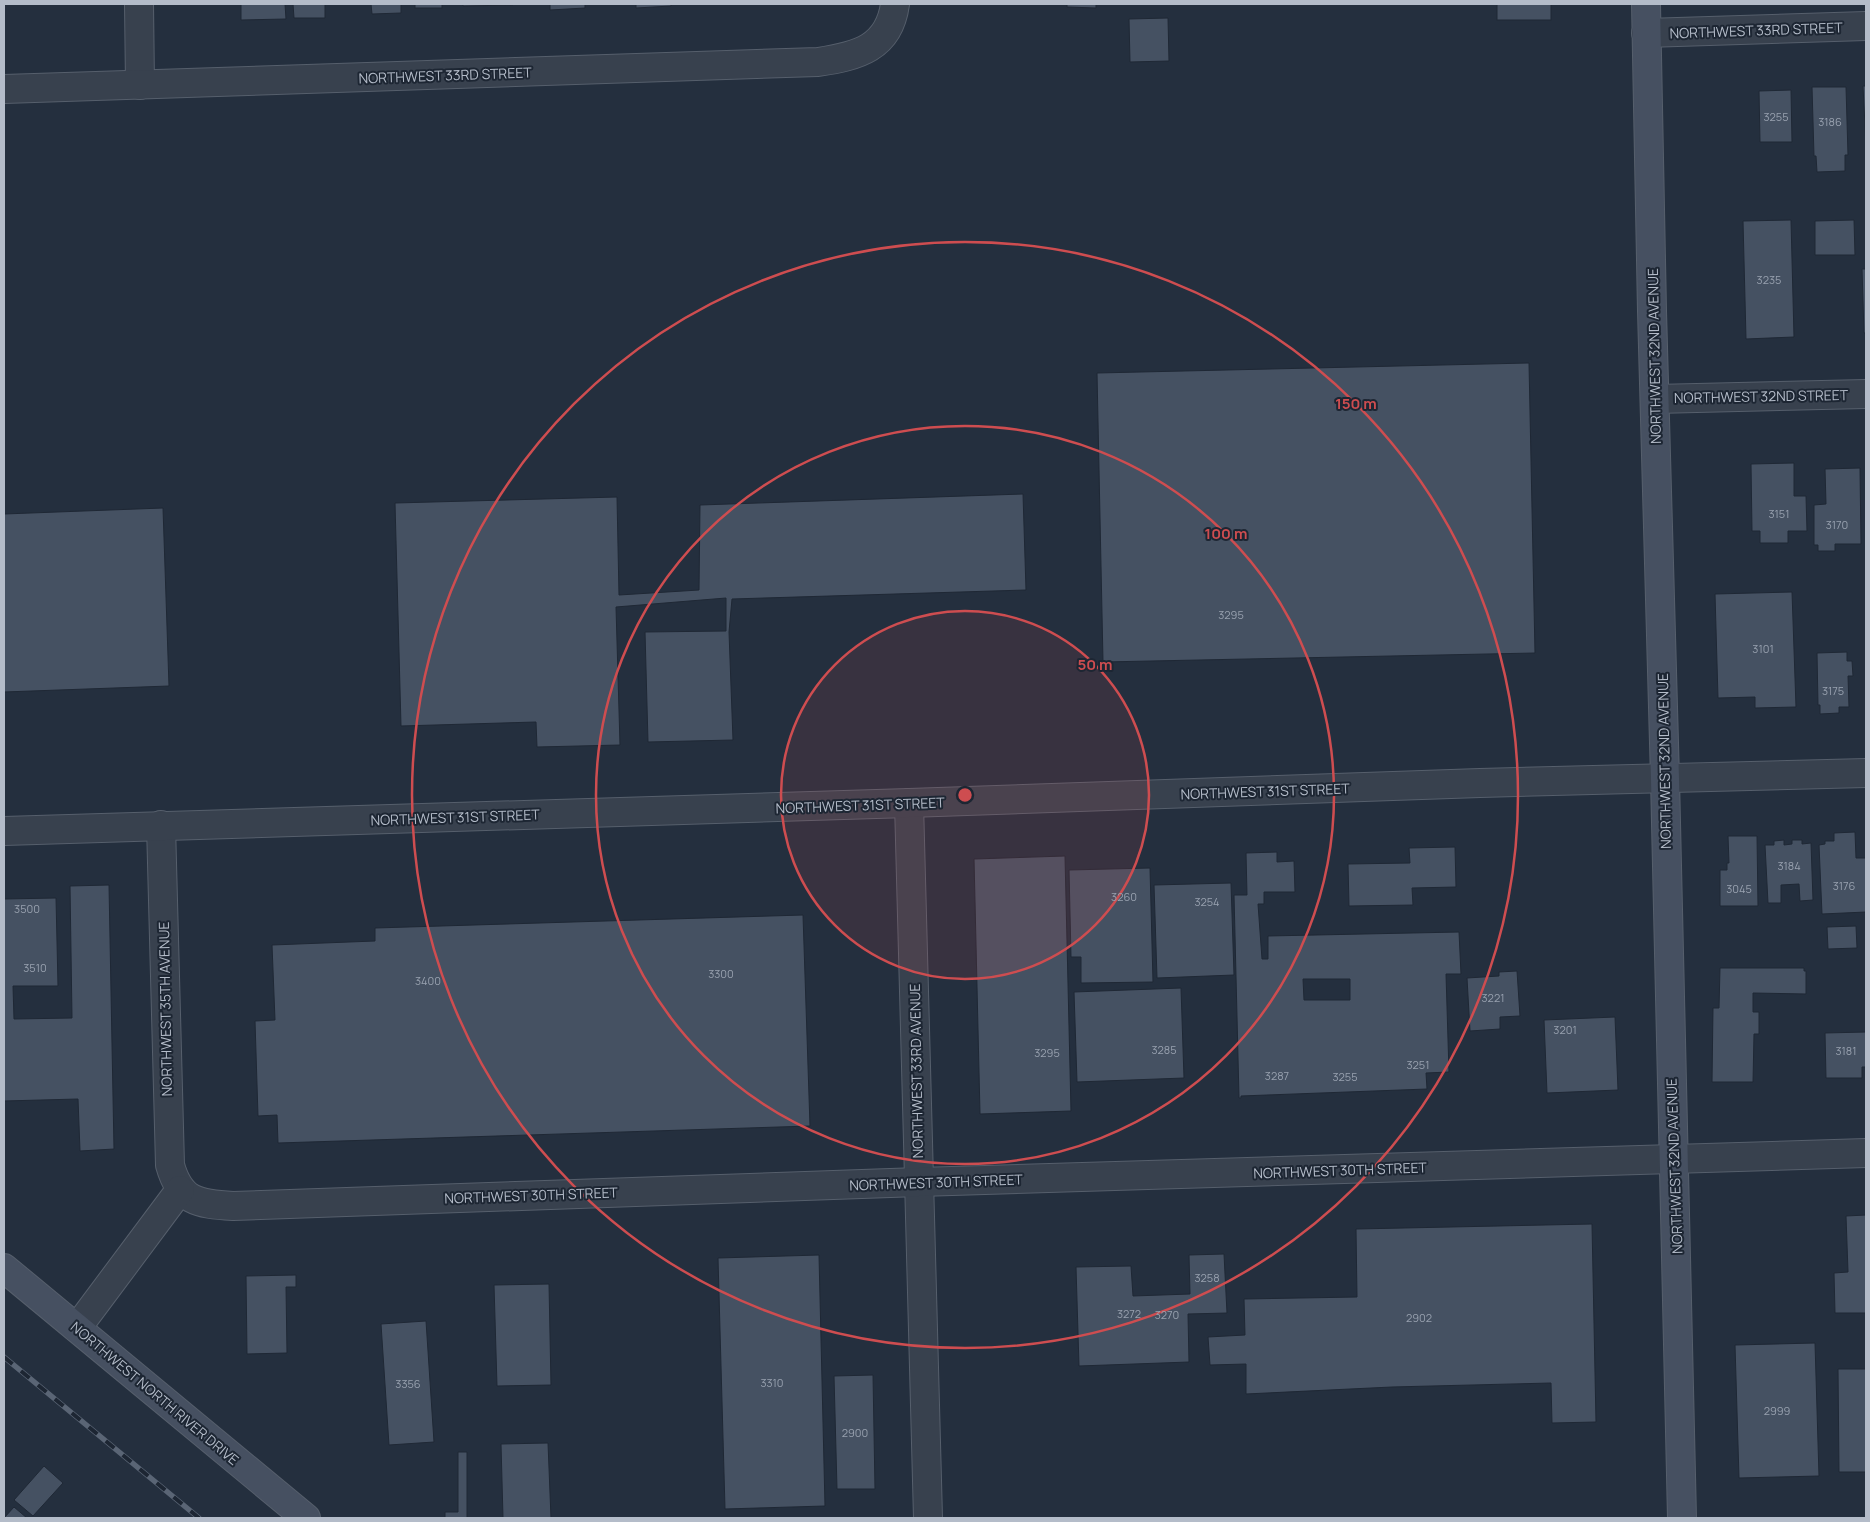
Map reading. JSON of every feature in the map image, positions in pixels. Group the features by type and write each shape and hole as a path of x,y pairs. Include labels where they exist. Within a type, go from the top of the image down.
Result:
{"main road":[{"name":"NORTHWEST 32ND AVENUE","path":"1646,4 1682,1518"},
{"name":"NORTHWEST NORTH RIVER DRIVE","path":"4,1268 306,1518"}],"street":[{"path":"139,4 140,84"},
{"name":"NORTHWEST 33RD STREET","path":"4,89 818,62 850,56 867,49 882,39 889,28 895,4"},
{"name":"NORTHWEST 33RD STREET","path":"1646,34 1866,26"},
{"name":"NORTHWEST 32ND STREET","path":"1655,399 1866,394"},
{"name":"NORTHWEST 31ST STREET","path":"4,831 1866,773"},
{"name":"NORTHWEST 33RD AVENUE","path":"909,803 928,1518"},
{"name":"NORTHWEST 35TH AVENUE","path":"161,825 168,1152 174,1180 180,1190"},
{"name":"NORTHWEST 30TH STREET","path":"180,1190 200,1202 232,1206 919,1182 1866,1153"},
{"path":"77,1328 180,1190"}],"building":[{"path":"241,4 285,4 286,19 241,20"},
{"path":"293,4 325,4 325,18 294,18"},
{"path":"371,4 401,4 401,13 372,14"},
{"path":"415,4 442,4 442,8 415,8"},
{"path":"463,4 513,4 513,5 463,6"},
{"path":"550,4 585,4 585,8 550,10"},
{"path":"636,4 671,4 671,6 636,8"},
{"path":"1067,4 1096,4 1096,8 1067,7"},
{"path":"1497,4 1551,4 1551,20 1497,20"},
{"path":"1168,18 1169,61 1130,62 1129,19"},
{"path":"1863,86 1866,86 1866,146"},
{"path":"1812,87 1846,87 1848,155 1845,155 1845,171 1817,172 1816,156 1814,156"},
{"path":"1791,90 1792,142 1760,142 1759,91"},
{"path":"1791,220 1794,337 1746,339 1743,221"},
{"path":"1854,220 1855,255 1815,255 1815,221"},
{"path":"1862,269 1866,269 1866,333 1864,333"},
{"path":"1529,363 1535,653 1103,662 1097,373"},
{"path":"1794,463 1794,496 1806,496 1807,531 1788,531 1788,543 1760,543 1760,531 1752,531 1751,464"},
{"path":"1860,468 1861,544 1835,544 1835,551 1818,551 1818,545 1814,545 1814,505 1826,504 1825,469"},
{"path":"1023,494 1026,590 732,599 729,632 733,740 648,742 645,632 726,631 726,598 616,607 620,745 537,747 536,722 401,726 395,503 617,497 619,595 699,590 700,505"},
{"path":"163,508 169,686 4,692 4,514"},
{"path":"1792,592 1796,707 1755,708 1755,697 1718,698 1715,594"},
{"path":"1847,652 1847,661 1852,661 1853,676 1848,676 1849,707 1839,707 1839,713 1820,714 1820,705 1818,705 1817,653"},
{"path":"1855,832 1856,858 1866,858 1866,912 1822,914 1819,845 1825,844 1825,841 1834,841 1834,833"},
{"path":"1728,836 1757,836 1758,906 1720,906 1720,870 1727,870 1727,863 1729,863"},
{"path":"1784,840 1784,845 1792,844 1792,840 1802,840 1802,844 1811,843 1813,900 1800,901 1799,884 1781,885 1781,903 1768,903 1765,845 1774,845 1774,841"},
{"path":"1455,847 1456,887 1412,888 1413,905 1349,906 1348,864 1410,863 1409,848"},
{"path":"1277,852 1277,862 1294,861 1295,892 1264,892 1264,904 1258,904 1262,959 1268,959 1268,936 1459,932 1461,974 1446,974 1449,1072 1426,1073 1427,1089 1241,1096 1239,1098 1234,895 1247,895 1246,853","holes":["1303,979 1350,979 1350,1000 1304,1000"]},
{"path":"1065,856 1071,1111 980,1114 974,859"},
{"path":"1150,868 1153,982 1081,983 1081,957 1071,957 1069,870"},
{"path":"1231,883 1234,975 1157,978 1154,885"},
{"path":"109,885 114,1149 80,1151 78,1099 4,1101 4,899 56,898 58,986 13,986 14,1019 72,1018 70,886"},
{"path":"803,915 810,1126 278,1143 277,1115 258,1116 255,1021 275,1020 272,945 375,941 375,928"},
{"path":"1856,926 1857,948 1828,949 1827,927"},
{"path":"1720,968 1804,968 1804,971 1806,971 1806,994 1753,993 1753,1012 1759,1012 1759,1034 1754,1034 1753,1082 1712,1082 1713,1008 1719,1008"},
{"path":"1517,971 1520,1016 1500,1017 1500,1029 1470,1031 1467,978 1499,976 1499,972"},
{"path":"1181,988 1184,1078 1077,1082 1074,992"},
{"path":"1615,1017 1618,1090 1547,1093 1544,1020"},
{"path":"1866,1032 1866,1067 1862,1067 1862,1078 1826,1078 1825,1033"},
{"path":"1866,1215 1866,1313 1835,1313 1834,1273 1848,1272 1846,1216"},
{"path":"1592,1224 1596,1422 1552,1423 1551,1383 1392,1387 1246,1394 1246,1364 1210,1365 1208,1337 1245,1335 1244,1299 1357,1297 1356,1229"},
{"path":"1224,1254 1227,1313 1188,1314 1189,1362 1079,1366 1076,1267 1131,1266 1133,1296 1190,1294 1189,1255"},
{"path":"819,1255 825,1506 725,1509 718,1258"},
{"path":"296,1275 296,1287 286,1287 287,1353 247,1354 246,1276"},
{"path":"549,1284 551,1385 497,1386 494,1285"},
{"path":"426,1321 434,1442 389,1445 381,1324"},
{"path":"1815,1343 1819,1476 1739,1478 1735,1345"},
{"path":"1838,1369 1866,1369 1866,1472 1839,1472"},
{"path":"873,1375 875,1489 837,1489 834,1376"},
{"path":"548,1443 551,1518 503,1518 501,1444"},
{"path":"458,1452 467,1452 467,1518 445,1518 445,1512 458,1512"},
{"path":"44,1466 63,1483 33,1516 14,1500"},
{"path":"14,1507 27,1518 4,1518"}],"railway":[{"path":"4,1357 199,1518"}]}
